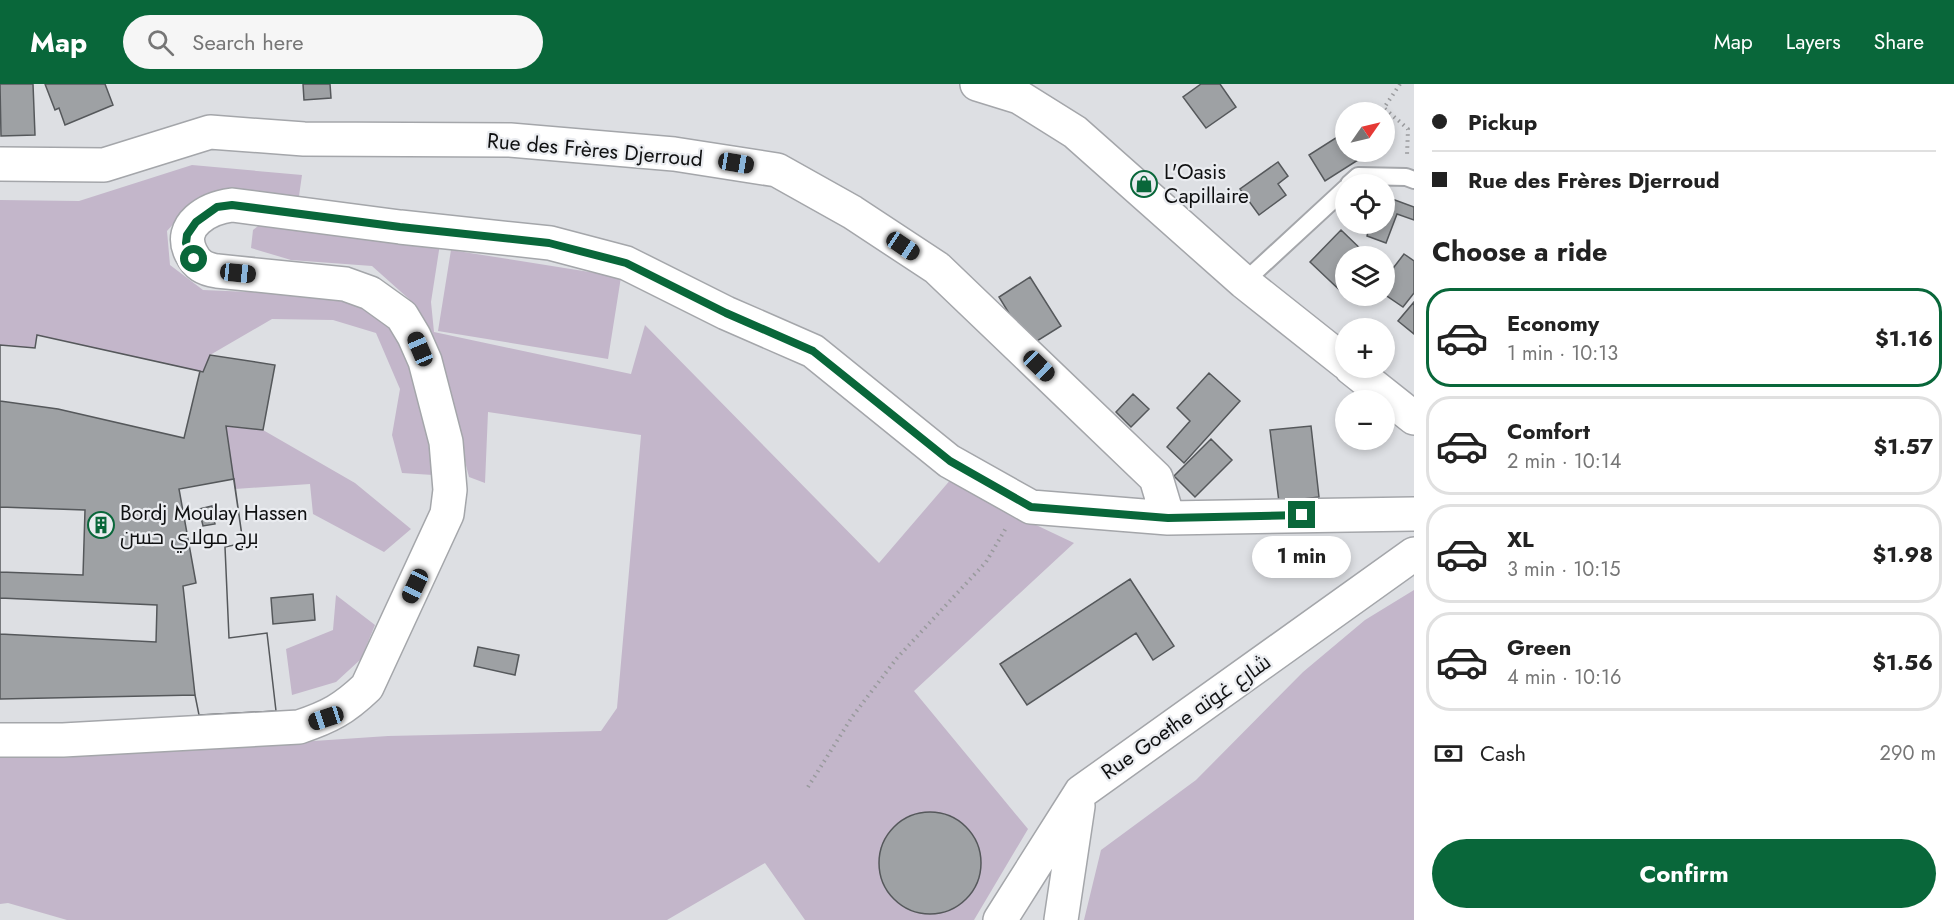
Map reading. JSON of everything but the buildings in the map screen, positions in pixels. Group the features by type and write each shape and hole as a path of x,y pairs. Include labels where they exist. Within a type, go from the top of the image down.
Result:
{"street":[{"path":"977,84 1019,97 1075,132 1244,282 1335,354"},
{"name":"Rue des Frères Djerroud","path":"0,164 104,165 210,132 304,139 510,140 674,154 777,170 852,212 936,268 1156,478 1168,518"},
{"path":"0,740 63,740 298,727 326,718 348,705 367,687 447,514 450,490 446,442 425,361 402,316 370,293 345,284 207,270 199,265 186,243 187,235 196,222 217,207 232,205 400,227 549,243 626,263 726,313 813,351 950,461 1031,507 1168,518 1414,514"},
{"path":"1364,378 1414,418"},
{"name":"Rue Goethe شارع غوته","path":"1000,920 1081,792 1414,554"},
{"path":"1061,920 1081,792"}],"lane":[{"path":"1395,177 1410,178"},
{"path":"1244,282 1335,197"}],"path":[{"path":"1400,84 1384,108 1408,129 1410,178"},
{"path":"807,787 852,717 897,658 986,562 1022,502"}],"shaded area":[{"path":"192,165 302,175 298,203 228,191 194,201 167,231 170,265 203,290 319,295 367,304 400,330 417,366 433,475 402,473 392,435 400,389 376,333 333,320 272,319 210,355 203,372 37,335 35,348 0,345 0,200 79,201"},
{"path":"268,218 440,244 431,302 434,332 631,374 645,325 879,563 952,478 1000,508 1074,543 914,691 1028,829 974,920 805,920 765,863 667,920 67,920 8,903 0,904 0,758 59,758 388,736 601,731 617,708 641,435 488,412 485,483 469,477 436,349 409,299 372,266 291,260 251,248 253,230"},
{"path":"451,250 621,277 608,359 438,331"},
{"path":"226,426 263,430 355,483 411,529 384,552 313,514 310,484 235,489"},
{"path":"1414,590 1414,920 1084,920 1101,850 1196,780 1303,672 1365,620"},
{"path":"336,595 375,625 361,659 336,682 292,695 286,649 333,630"}],"place":[{"name":"L'Oasis Capillaire","path":"1144,184"},
{"name":"Bordj Moulay Hassen برج مولاي حسن","path":"101,525"}],"route":[{"path":"194,259 186,243 187,235 196,222 217,207 232,205 400,227 549,243 626,263 726,313 813,351 950,461 1031,507 1168,518 1302,515"}]}
